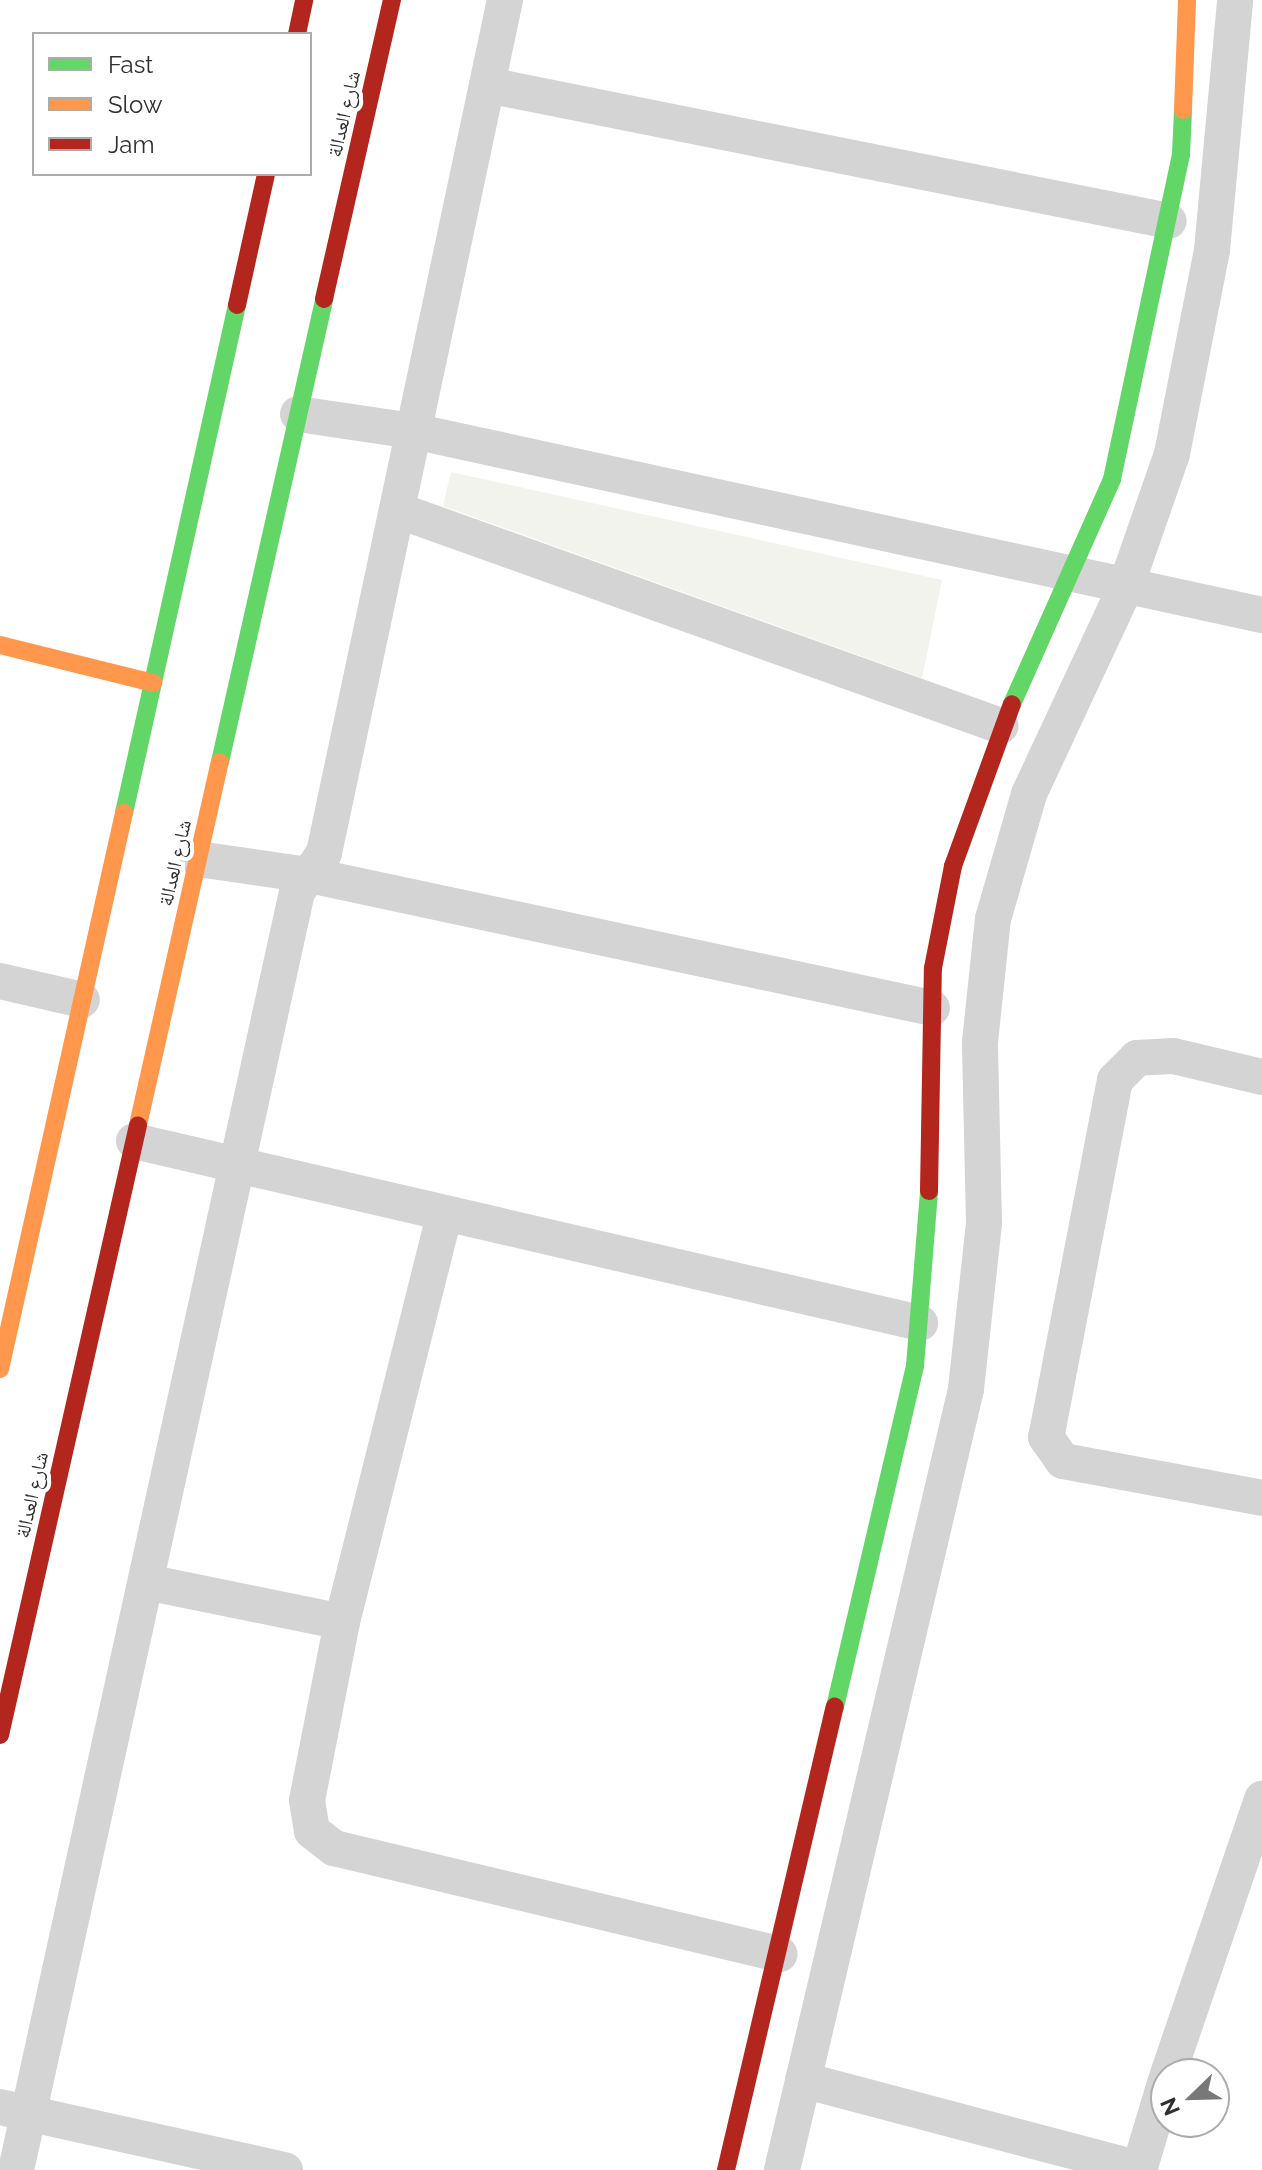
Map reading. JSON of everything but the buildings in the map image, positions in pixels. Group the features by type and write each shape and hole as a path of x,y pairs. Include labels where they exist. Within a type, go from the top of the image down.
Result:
{"main road":[{"path":"297,32 304,0"},
{"name":"شارع العدالة","path":"0,1735 392,0"},
{"path":"726,2170 904,1425 920,1323 932,1008 953,866 1001,726 1074,574 1112,479 1169,221 1186,105 1187,0"},
{"path":"0,1369 266,176"},
{"path":"0,645 153,683"}],"street":[{"path":"16,2170 14,2111 146,1582 297,892 324,853 505,0"},
{"path":"782,2170 966,1389 984,1238 980,1042 993,919 1029,794 1126,586 1172,454 1194,360 1221,177 1235,0"},
{"path":"487,85 1169,221"},
{"path":"298,414 413,431 1262,615"},
{"path":"397,510 1001,726"},
{"path":"198,859 309,875 932,1008"},
{"path":"0,981 82,1000"},
{"path":"1262,1077 1173,1056 1137,1058 1115,1080 1046,1437 1063,1461 1262,1498"},
{"path":"134,1141 444,1216 920,1323"},
{"path":"444,1216 342,1622 307,1800 312,1831 334,1848 780,1954"},
{"path":"146,1582 342,1622"},
{"path":"1173,2058 1262,1799"},
{"path":"803,2080 1139,2169 1150,2133"},
{"path":"14,2111 214,2162 285,2170"}],"shaded area":[{"path":"451,472 942,580 922,678 443,506"}],"traffic: fast":[{"path":"1012,704 1112,479 1181,154 1183,110"},
{"path":"220,762 324,299"},
{"path":"124,813 237,305"},
{"path":"835,1707 915,1366 929,1191"}],"traffic: slow":[{"path":"1183,110 1187,0"},
{"path":"0,645 153,683"},
{"path":"138,1125 220,762"},
{"path":"0,1369 124,813"}],"traffic: jam":[{"path":"297,32 304,0"},
{"path":"324,299 392,0"},
{"path":"237,305 266,176"},
{"path":"929,1191 933,968 953,866 1012,704"},
{"path":"0,1735 138,1125"},
{"path":"726,2170 835,1707"}]}
